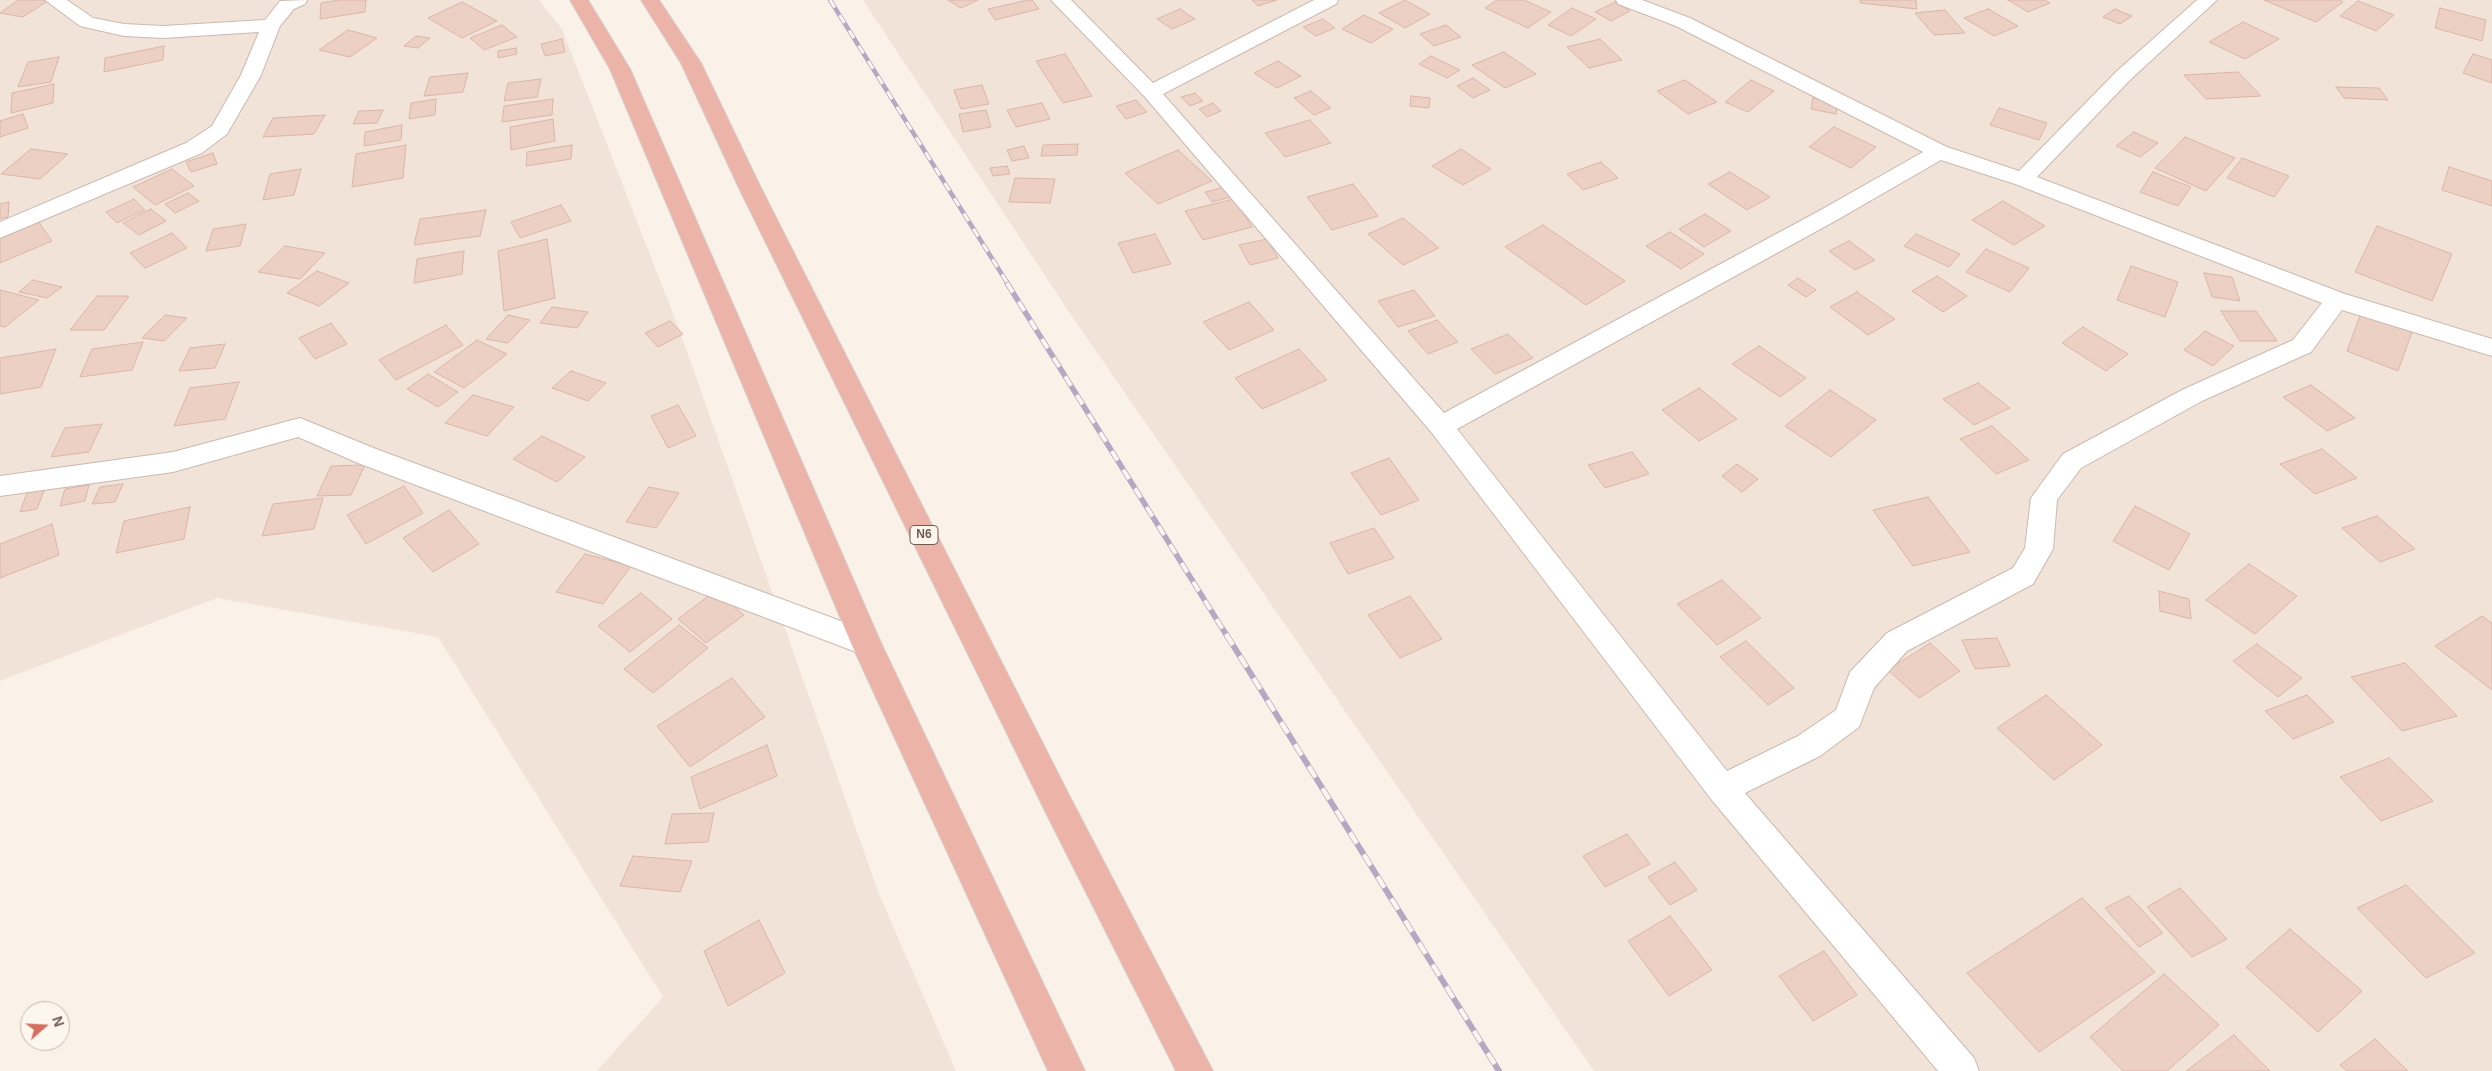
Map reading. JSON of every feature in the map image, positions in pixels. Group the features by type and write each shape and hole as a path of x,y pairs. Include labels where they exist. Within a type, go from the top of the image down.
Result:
{"highway":[{"path":"579,0 620,69 659,164 866,643 1067,1071"},
{"name":"N6","path":"650,0 691,63 755,197 1049,787 1195,1071"}],"street":[{"path":"54,0 86,22 124,30 163,32 271,25"},
{"path":"0,231 194,148 220,130 251,75 271,25 287,6 298,0"},
{"path":"1060,0 1150,92 1441,426 1722,789 1961,1071"},
{"path":"1150,92 1329,0"},
{"path":"1625,0 1683,22 1939,152 2024,179 2337,300 2492,348"},
{"path":"2024,179 2124,75 2208,0"},
{"path":"1441,426 1835,212 1939,152"},
{"path":"1722,789 1809,746 1848,718 1861,681 1897,642 2023,576 2039,549 2044,498 2072,462 2194,395 2302,346 2337,300"},
{"path":"0,486 173,462 300,427 367,456 866,643"}],"shaded area":[{"path":"0,0 539,0 562,29 679,329 879,894 956,1071 597,1071 663,997 438,637 217,598 0,681"},
{"path":"863,0 2492,0 2492,1071 1594,1071 1069,312"}],"building":[{"path":"18,0 49,0 23,17 0,13"},
{"path":"339,0 366,0 365,12 320,19 321,3"},
{"path":"948,0 978,0 961,8"},
{"path":"1032,0 1039,9 995,20 988,9"},
{"path":"1252,0 1277,0 1258,6"},
{"path":"1405,0 1430,14 1405,28 1379,13"},
{"path":"1497,0 1524,0 1551,12 1528,28 1485,8"},
{"path":"1860,0 1916,0 1917,9 1860,3"},
{"path":"2008,0 2044,0 2050,3 2028,12"},
{"path":"2264,0 2340,0 2343,2 2316,22"},
{"path":"2358,1 2394,15 2376,31 2340,16"},
{"path":"462,2 497,21 462,38 428,18"},
{"path":"1615,2 1630,11 1611,21 1595,12"},
{"path":"1572,8 1596,19 1571,36 1548,25"},
{"path":"2440,8 2486,20 2482,41 2435,28"},
{"path":"1180,9 1195,19 1172,29 1157,19"},
{"path":"1988,9 2018,26 1994,36 1964,18"},
{"path":"2115,9 2132,16 2120,24 2103,17"},
{"path":"1945,10 1965,33 1934,35 1915,13"},
{"path":"1364,15 1393,29 1371,43 1342,29"},
{"path":"1323,19 1335,28 1316,36 1303,27"},
{"path":"2243,22 2279,39 2245,59 2209,42"},
{"path":"502,25 517,37 484,50 470,38"},
{"path":"1446,25 1461,37 1434,46 1420,34"},
{"path":"348,30 377,38 350,57 319,50"},
{"path":"416,36 430,38 418,48 404,46"},
{"path":"562,39 565,52 545,56 541,44"},
{"path":"1600,39 1622,60 1589,68 1567,47"},
{"path":"164,46 163,60 104,72 105,58"},
{"path":"516,48 517,54 498,58 498,51"},
{"path":"1504,52 1536,74 1505,88 1472,65"},
{"path":"1065,54 1092,96 1063,103 1036,61"},
{"path":"2473,54 2492,60 2492,83 2463,73"},
{"path":"1431,56 1460,70 1447,78 1419,64"},
{"path":"59,57 51,82 18,87 28,62"},
{"path":"1278,61 1301,76 1277,88 1254,73"},
{"path":"2238,72 2261,96 2206,99 2184,75"},
{"path":"468,73 463,92 424,96 430,77"},
{"path":"1473,78 1490,90 1473,98 1457,86"},
{"path":"541,79 537,97 504,101 508,83"},
{"path":"1685,80 1717,102 1688,114 1657,91"},
{"path":"1751,80 1774,91 1748,112 1725,102"},
{"path":"54,84 53,103 11,113 12,93"},
{"path":"982,85 989,104 961,109 954,90"},
{"path":"2336,87 2379,88 2388,100 2344,98"},
{"path":"1311,91 1331,108 1314,115 1294,98"},
{"path":"1195,93 1203,101 1190,106 1181,97"},
{"path":"1411,96 1430,98 1429,108 1410,106"},
{"path":"1813,98 1838,103 1836,114 1811,109"},
{"path":"436,99 435,115 409,119 411,103"},
{"path":"553,99 552,115 502,122 504,106"},
{"path":"1136,100 1147,112 1126,119 1116,106"},
{"path":"1042,103 1050,119 1016,127 1007,110"},
{"path":"1213,103 1221,111 1207,117 1199,109"},
{"path":"1999,108 2047,123 2039,140 1990,125"},
{"path":"383,110 377,123 353,124 359,111"},
{"path":"986,110 991,127 963,132 959,114"},
{"path":"23,114 28,128 0,137 0,121"},
{"path":"325,115 314,134 263,137 273,118"},
{"path":"553,119 555,141 511,150 510,127"},
{"path":"1310,120 1331,143 1285,157 1265,133"},
{"path":"402,125 401,140 364,146 365,132"},
{"path":"1834,127 1876,147 1851,168 1809,147"},
{"path":"2134,132 2158,143 2140,157 2116,146"},
{"path":"2185,137 2235,158 2206,191 2155,168"},
{"path":"1078,144 1077,155 1041,156 1043,145"},
{"path":"406,145 403,178 352,187 356,154"},
{"path":"572,145 571,159 526,166 527,152"},
{"path":"1024,146 1029,158 1012,161 1007,150"},
{"path":"31,149 68,154 40,179 1,174"},
{"path":"1461,149 1491,169 1463,185 1432,166"},
{"path":"1178,150 1212,181 1158,204 1125,173"},
{"path":"213,153 217,164 191,172 186,162"},
{"path":"2242,158 2289,176 2274,197 2227,178"},
{"path":"1601,162 1618,178 1583,190 1567,174"},
{"path":"1007,166 1010,174 993,176 990,168"},
{"path":"2449,167 2492,181 2492,206 2442,190"},
{"path":"172,169 194,186 155,205 133,187"},
{"path":"301,169 294,195 263,200 270,174"},
{"path":"1730,172 1770,197 1747,210 1708,184"},
{"path":"2153,172 2191,187 2178,206 2140,192"},
{"path":"1015,178 1055,179 1050,203 1009,202"},
{"path":"1353,184 1378,216 1332,230 1307,197"},
{"path":"1225,187 1232,197 1212,202 1205,192"},
{"path":"188,193 199,201 175,213 165,204"},
{"path":"134,199 145,210 117,223 106,212"},
{"path":"1234,199 1252,227 1203,240 1185,211"},
{"path":"2003,201 2045,226 2014,245 1972,220"},
{"path":"9,202 8,217 0,219 0,204"},
{"path":"561,205 571,221 520,238 511,222"},
{"path":"151,209 166,221 139,235 123,223"},
{"path":"486,210 480,236 414,245 420,219"},
{"path":"1705,214 1731,231 1704,247 1679,229"},
{"path":"1403,218 1439,248 1403,265 1368,234"},
{"path":"38,221 52,241 0,263 0,236"},
{"path":"246,224 240,246 206,251 213,229"},
{"path":"1543,225 1625,281 1586,305 1505,247"},
{"path":"2377,226 2452,254 2432,301 2355,272"},
{"path":"1670,232 1704,254 1681,269 1646,246"},
{"path":"172,233 187,248 145,268 130,253"},
{"path":"1155,234 1171,264 1133,273 1118,243"},
{"path":"1916,234 1960,254 1949,267 1904,246"},
{"path":"547,239 555,298 504,311 498,251"},
{"path":"1267,239 1278,258 1250,265 1239,245"},
{"path":"1849,241 1875,260 1855,270 1829,251"},
{"path":"285,246 325,253 300,279 258,272"},
{"path":"1986,249 2029,268 2010,292 1966,272"},
{"path":"464,251 462,274 414,283 417,259"},
{"path":"2131,266 2178,282 2165,317 2117,300"},
{"path":"317,271 349,283 319,306 287,293"},
{"path":"2204,273 2232,277 2240,301 2212,297"},
{"path":"1937,276 1967,296 1943,312 1912,291"},
{"path":"1798,278 1816,290 1806,297 1788,285"},
{"path":"33,280 62,287 47,298 19,292"},
{"path":"0,290 39,300 5,327 0,326"},
{"path":"1414,290 1435,316 1398,327 1378,301"},
{"path":"1857,292 1895,319 1868,335 1830,307"},
{"path":"97,296 129,296 104,330 70,330"},
{"path":"1249,302 1274,330 1229,350 1203,322"},
{"path":"552,307 588,312 577,328 540,323"},
{"path":"2221,311 2256,311 2277,341 2240,341"},
{"path":"2361,313 2412,332 2398,371 2347,351"},
{"path":"165,315 187,318 164,341 142,338"},
{"path":"508,315 530,320 508,343 486,339"},
{"path":"1437,320 1458,342 1428,354 1408,331"},
{"path":"670,321 683,334 658,347 645,333"},
{"path":"331,323 347,344 315,359 299,338"},
{"path":"446,325 463,345 396,380 379,360"},
{"path":"2083,327 2128,354 2106,371 2062,343"},
{"path":"2205,331 2234,346 2213,366 2184,350"},
{"path":"1508,334 1533,358 1495,374 1471,349"},
{"path":"477,340 507,354 464,388 434,372"},
{"path":"143,342 132,370 80,377 92,349"},
{"path":"225,344 215,368 179,371 190,348"},
{"path":"1759,346 1806,378 1780,397 1732,364"},
{"path":"56,349 41,387 0,394 0,358"},
{"path":"1299,349 1327,380 1262,409 1235,378"},
{"path":"571,371 606,383 588,401 552,388"},
{"path":"428,374 458,392 438,407 407,389"},
{"path":"239,382 225,419 174,426 190,388"},
{"path":"1978,383 2010,408 1974,425 1943,399"},
{"path":"2311,385 2355,418 2327,431 2283,397"},
{"path":"1699,388 1737,419 1699,441 1662,410"},
{"path":"1830,390 1876,420 1831,457 1785,426"},
{"path":"473,395 514,407 487,436 445,423"},
{"path":"678,405 696,436 668,448 651,416"},
{"path":"102,424 89,452 51,457 65,428"},
{"path":"1992,426 2029,460 1996,474 1960,439"},
{"path":"542,436 585,457 557,482 513,459"},
{"path":"2322,449 2357,478 2315,494 2280,464"},
{"path":"1632,452 1649,474 1605,488 1588,465"},
{"path":"1389,458 1419,500 1381,515 1351,473"},
{"path":"1737,464 1758,479 1742,492 1722,476"},
{"path":"365,465 351,495 317,496 331,466"},
{"path":"123,484 115,502 92,504 100,487"},
{"path":"89,485 85,501 60,506 65,489"},
{"path":"404,486 423,513 366,544 347,515"},
{"path":"649,487 679,493 656,528 626,522"},
{"path":"45,488 37,509 20,512 28,490"},
{"path":"1928,497 1970,552 1913,566 1873,510"},
{"path":"323,498 314,529 262,536 273,504"},
{"path":"2135,506 2190,534 2169,570 2113,541"},
{"path":"190,507 184,539 116,553 124,521"},
{"path":"449,510 479,544 433,572 403,538"},
{"path":"2377,516 2415,549 2380,562 2342,528"},
{"path":"52,524 59,555 0,578 0,544"},
{"path":"1374,528 1394,558 1348,574 1330,543"},
{"path":"585,554 631,566 603,604 556,592"},
{"path":"2249,564 2297,596 2255,634 2206,600"},
{"path":"1722,580 1761,618 1717,645 1677,604"},
{"path":"715,591 744,615 706,643 678,619"},
{"path":"2159,591 2189,599 2191,619 2160,611"},
{"path":"641,593 672,619 630,652 598,626"},
{"path":"1410,596 1442,639 1400,658 1368,615"},
{"path":"2482,616 2492,623 2492,690 2435,646"},
{"path":"679,625 708,648 653,693 624,669"},
{"path":"1997,638 2010,666 1975,669 1962,640"},
{"path":"1746,641 1794,688 1768,705 1720,657"},
{"path":"1930,643 1960,671 1919,698 1888,670"},
{"path":"2257,644 2302,678 2278,697 2233,661"},
{"path":"2405,663 2457,716 2402,731 2351,677"},
{"path":"732,678 765,717 690,767 657,726"},
{"path":"2046,695 2102,745 2054,780 1997,728"},
{"path":"2307,695 2334,722 2293,739 2265,711"},
{"path":"767,745 777,776 700,809 691,777"},
{"path":"2389,758 2433,801 2381,821 2340,777"},
{"path":"714,813 708,842 665,844 672,814"},
{"path":"1627,834 1650,864 1605,887 1583,856"},
{"path":"633,856 692,861 680,892 620,886"},
{"path":"1675,862 1697,890 1670,905 1648,877"},
{"path":"2406,885 2475,953 2426,978 2357,908"},
{"path":"2180,888 2227,939 2192,957 2147,907"},
{"path":"2129,896 2163,933 2139,947 2105,908"},
{"path":"2082,898 2155,972 2039,1052 1967,973"},
{"path":"1670,916 1712,970 1669,996 1628,941"},
{"path":"759,920 785,973 728,1006 704,951"},
{"path":"2290,929 2362,991 2318,1032 2246,967"},
{"path":"1824,951 1857,995 1813,1021 1779,976"},
{"path":"2164,974 2219,1025 2167,1071 2123,1071 2090,1037"},
{"path":"2234,1035 2270,1071 2186,1071"},
{"path":"2375,1039 2408,1071 2347,1071 2340,1065"}],"railway":[{"path":"830,0 1008,284"},
{"path":"1007,283 1227,636"},
{"path":"1226,634 1499,1071"}]}
